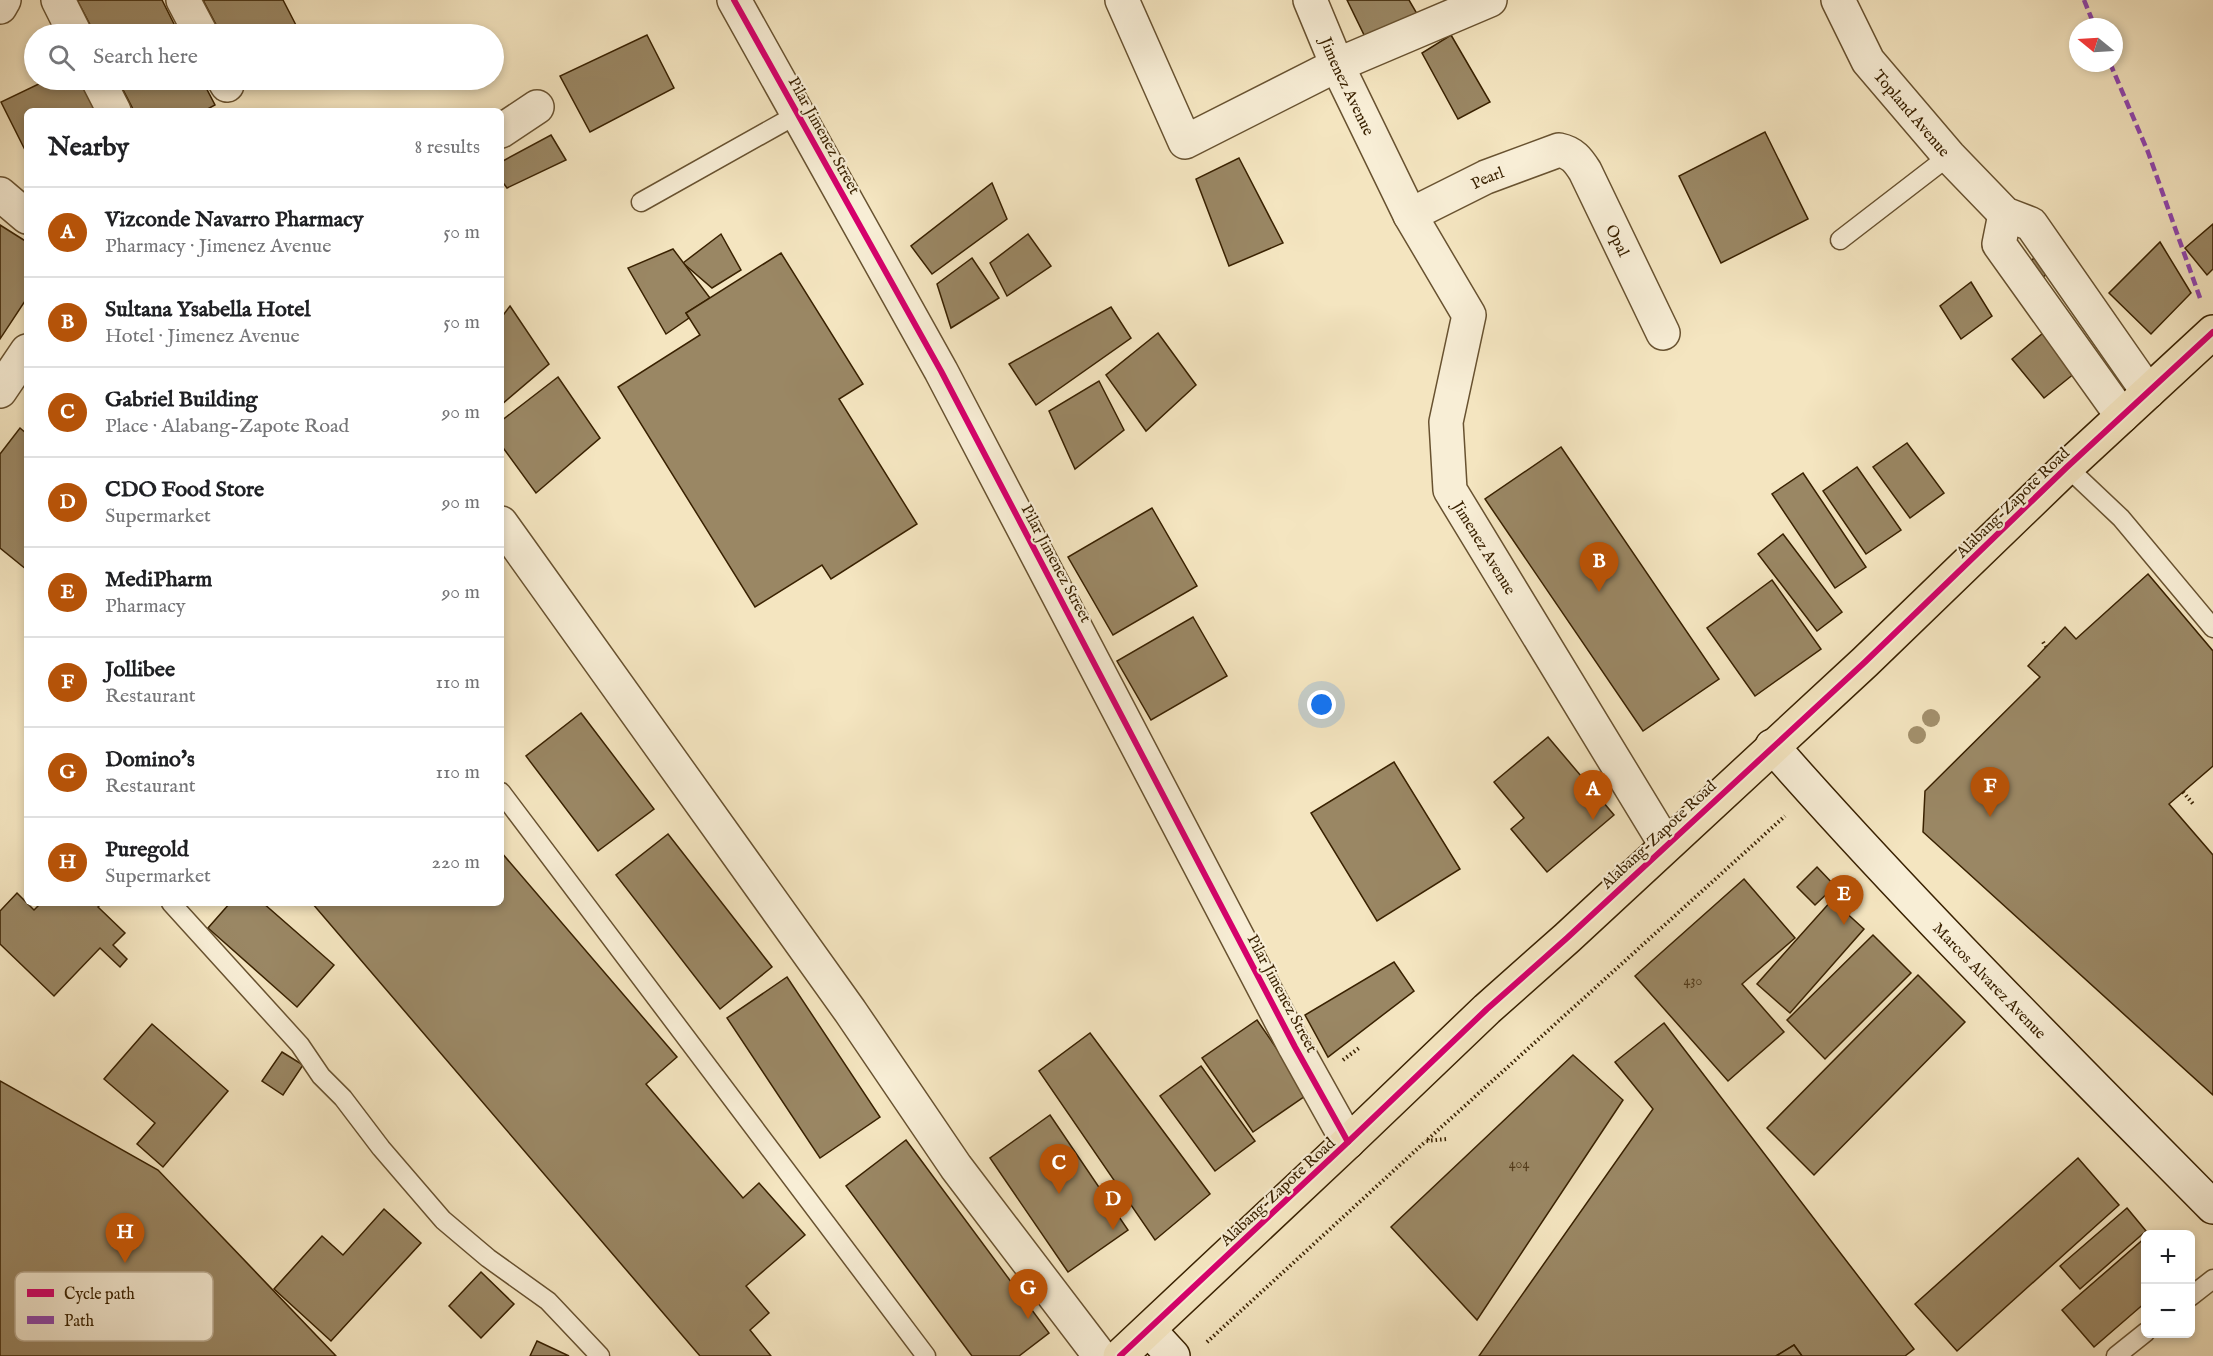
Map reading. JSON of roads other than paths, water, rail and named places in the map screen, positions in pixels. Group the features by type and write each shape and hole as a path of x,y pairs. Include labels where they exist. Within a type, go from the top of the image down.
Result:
{"highway":[{"name":"Alabang-Zapote Road","path":"1120,1356 1348,1143 1487,1009 1865,662 2067,467 2213,332"}],"street":[{"path":"0,7 4,0"},
{"path":"58,0 70,24"},
{"path":"183,0 196,24"},
{"name":"Pilar Jimenez Street","path":"735,0 941,371 1295,1047 1348,1143"},
{"path":"1122,0 1185,142 1337,65 1490,0"},
{"name":"Jimenez Avenue","path":"1310,0 1337,65 1410,215 1468,315 1446,422 1450,490 1666,845"},
{"name":"Topland Avenue","path":"1838,0 1868,61 1949,156 2005,214 2031,224 2148,392"},
{"path":"103,90 112,108"},
{"path":"504,129 537,107"},
{"name":"Pearl","path":"1410,215 1486,177 1559,150 1568,152"},
{"name":"Opal","path":"1568,152 1576,157 1585,171 1663,333"},
{"path":"0,194 24,214"},
{"path":"2005,214 1999,244 2122,416"},
{"path":"2076,350 2103,329"},
{"path":"0,391 24,355"},
{"path":"504,527 850,1011 956,1167 1100,1356"},
{"name":"Marcos Alvarez Avenue","path":"1772,746 1942,932 2213,1207"},
{"path":"1149,1330 1173,1356"}],"lane":[{"path":"641,202 798,114"},
{"path":"1840,240 1949,156"},
{"path":"2067,467 2121,518 2213,628"},
{"path":"504,796 926,1356"},
{"path":"174,906 300,1046 321,1076 343,1098 381,1148 443,1220 488,1258 548,1301 600,1356"},
{"path":"2195,1293 2213,1279"},
{"path":"2116,1356 2141,1335"}],"place":[{"name":"Sultana Ysabella Hotel","path":"1599,592"},
{"name":"Jollibee","path":"1990,817"},
{"name":"Vizconde Navarro Pharmacy","path":"1593,820"},
{"name":"MediPharm","path":"1844,925"},
{"name":"Gabriel Building","path":"1059,1194"},
{"name":"CDO Food Store","path":"1113,1230"},
{"name":"Puregold","path":"125,1263"},
{"name":"Domino's","path":"1028,1319"}]}
